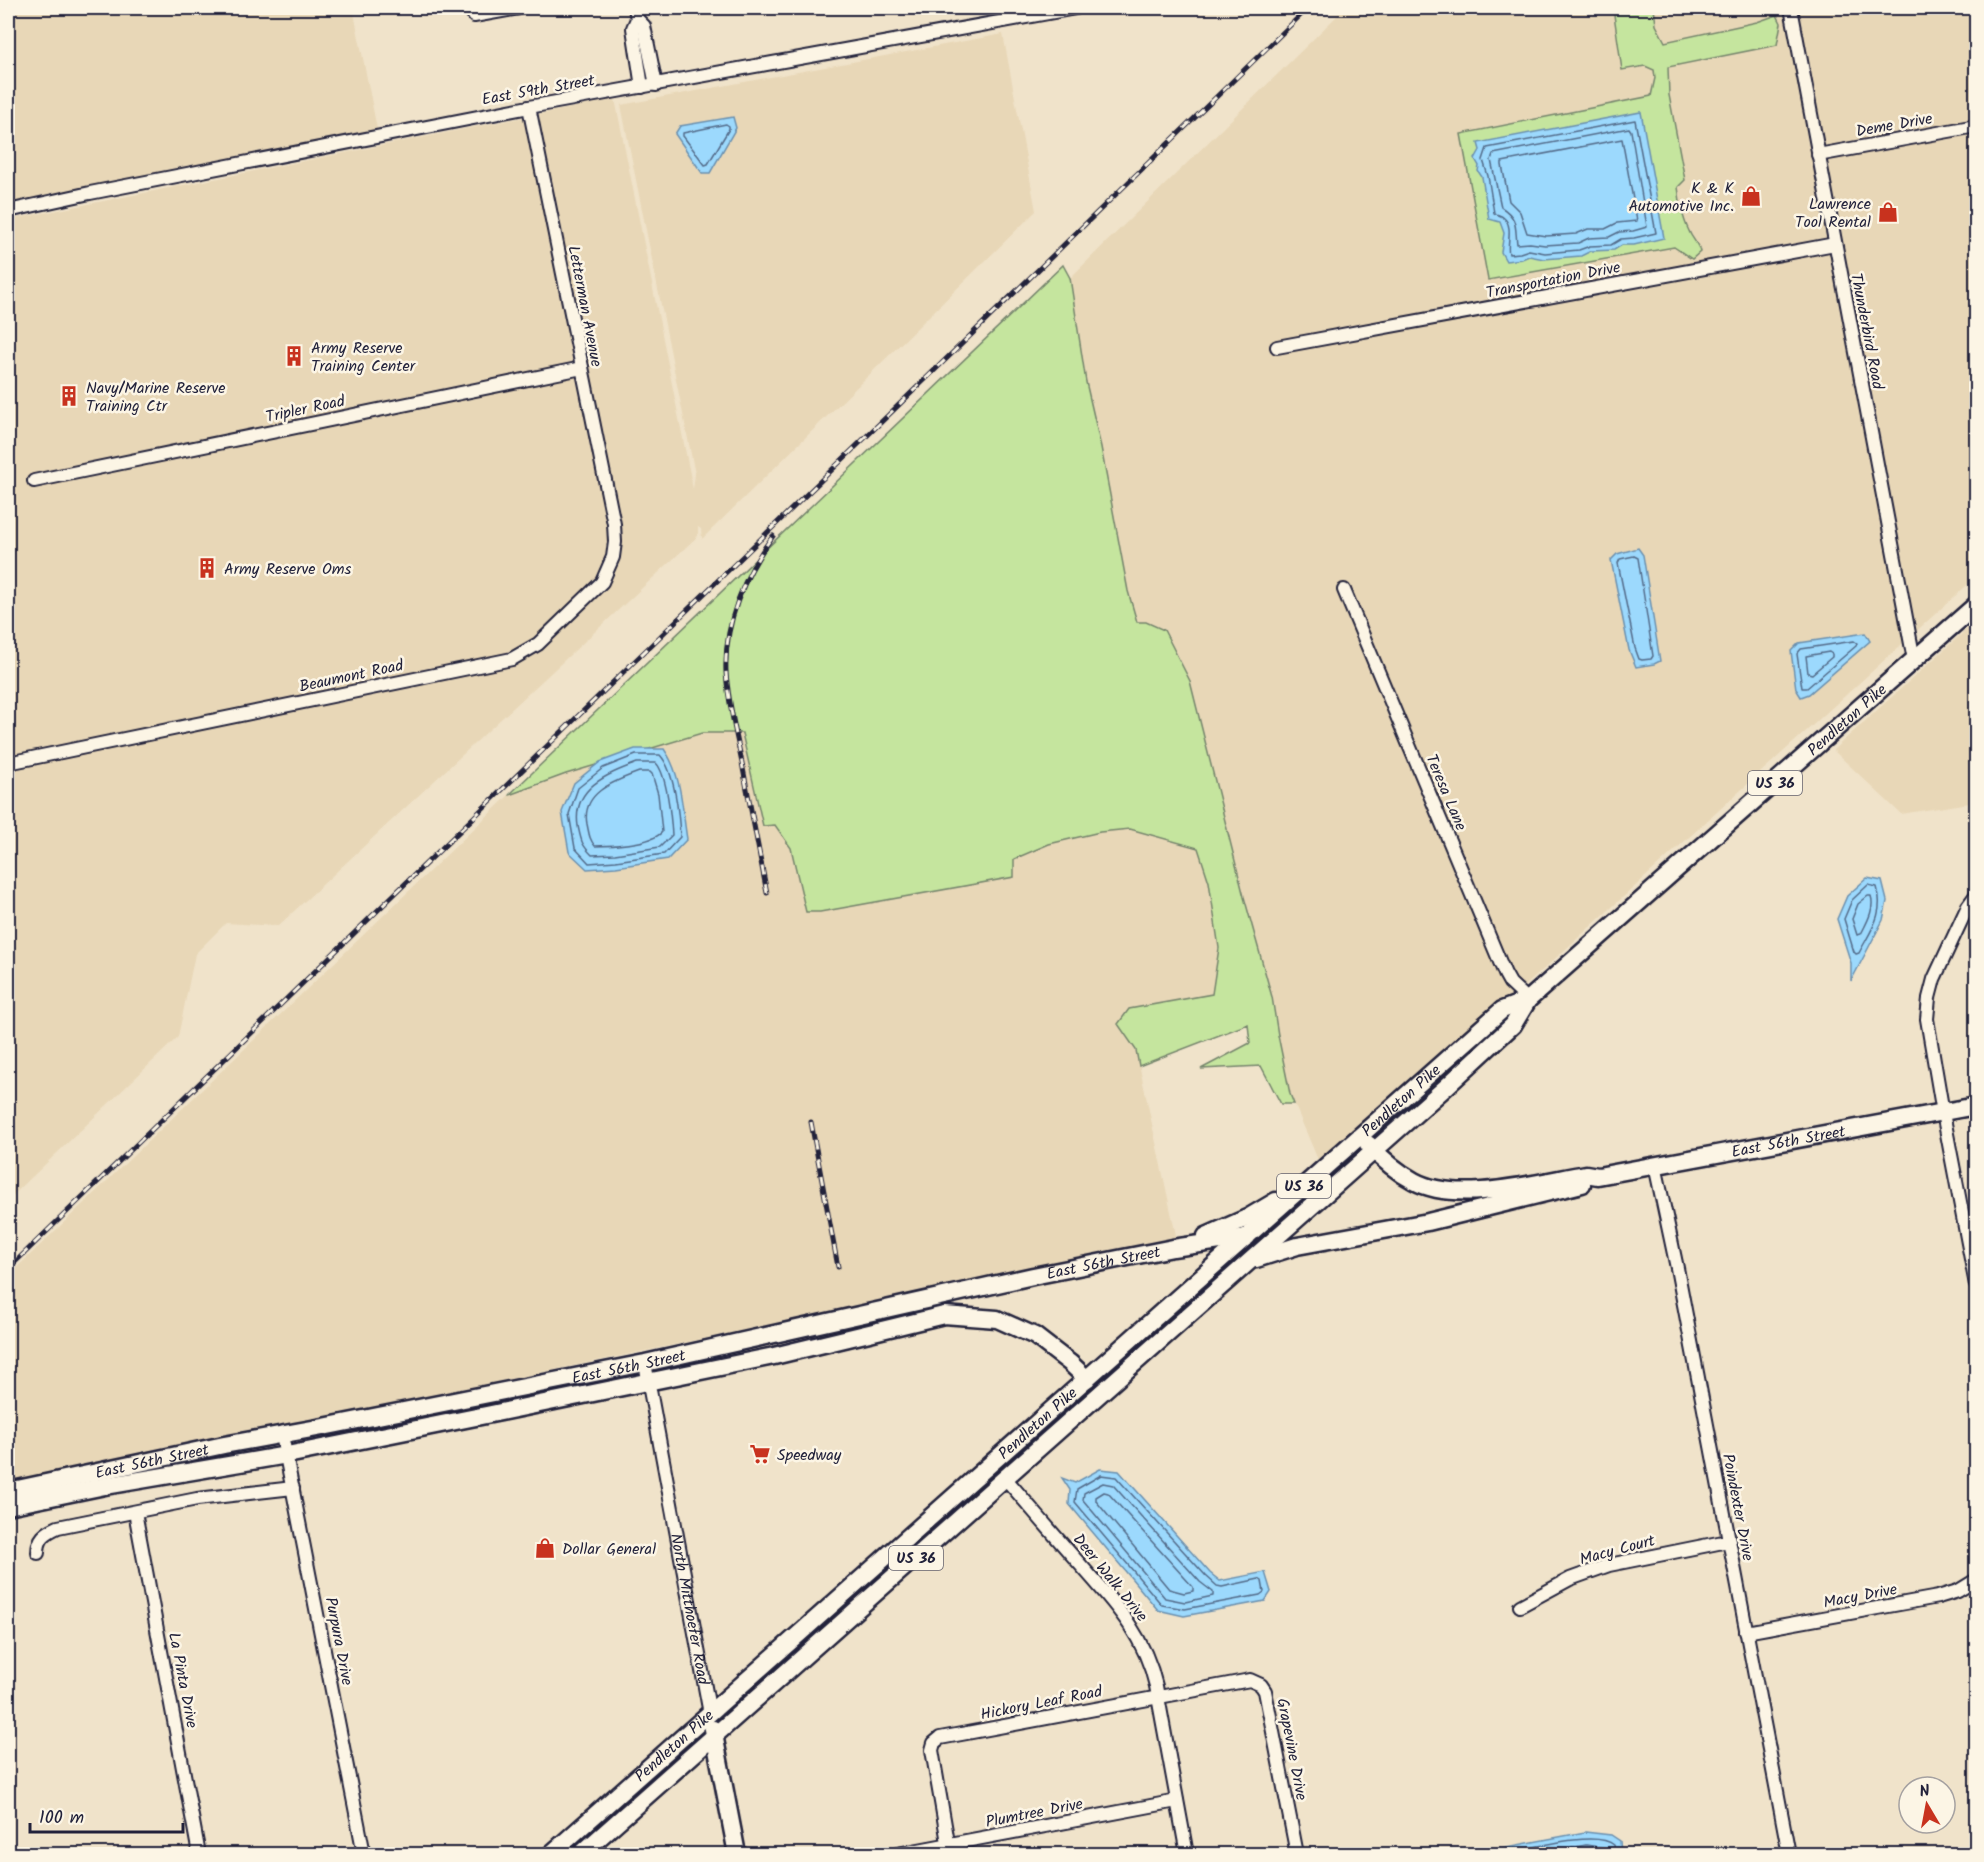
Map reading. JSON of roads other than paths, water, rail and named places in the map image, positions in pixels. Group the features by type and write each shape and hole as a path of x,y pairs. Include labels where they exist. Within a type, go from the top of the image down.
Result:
{"main road":[{"name":"Pendleton Pike","path":"581,1854 1375,1151 1497,1041 1513,1025 1528,1000 1977,605"},
{"name":"Pendleton Pike","path":"551,1854 1502,1010 1528,1000"},
{"name":"East 56th Street","path":"1361,1136 1389,1164 1414,1181 1430,1188 1465,1193 1586,1174 1598,1176 1977,1106"},
{"path":"1173,1248 1250,1217 1315,1176"},
{"name":"East 56th Street","path":"1251,1260 1296,1246 1428,1222 1513,1202 1588,1183 1598,1176"},
{"name":"East 56th Street","path":"8,1491 224,1445 645,1363 964,1290 1173,1248 1247,1237"},
{"name":"East 56th Street","path":"8,1506 105,1486 287,1455 648,1382 780,1354 944,1315 997,1319 1035,1336 1087,1379"},
{"name":"North Mitthoefer Road","path":"710,1714 737,1854"}],"street":[{"path":"474,15 519,8"},
{"name":"East 59th Street","path":"8,211 529,107 1076,8"},
{"name":"Thunderbird Road","path":"1791,8 1914,660"},
{"path":"636,13 644,26 656,85"},
{"path":"636,13 633,28 642,87"},
{"name":"Letterman Avenue","path":"529,107 612,512"},
{"name":"Deme Drive","path":"1818,155 1977,126"},
{"name":"Transportation Drive","path":"1277,347 1835,244"},
{"name":"Tripler Road","path":"34,481 582,368"},
{"name":"Beaumont Road","path":"8,763 519,656 538,644 604,578 611,566 615,547 612,512"},
{"name":"Teresa Lane","path":"1344,590 1505,974 1510,983 1528,1000"},
{"path":"1977,895 1968,906 1939,967 1929,998 1928,1029 1942,1113 1977,1285"},
{"name":"Poindexter Drive","path":"1656,1165 1789,1854"},
{"name":"North Mitthoefer Road","path":"645,1363 710,1714"},
{"name":"Purpura Drive","path":"282,1435 364,1854"},
{"name":"Deer Walk Drive","path":"1006,1479 1124,1615 1146,1652 1158,1697 1187,1854"},
{"path":"38,1553 42,1536 57,1527 216,1496 293,1488"},
{"name":"La Pinta Drive","path":"135,1512 199,1854"},
{"name":"Macy Court","path":"1520,1606 1570,1579 1609,1565 1728,1541"},
{"name":"Macy Drive","path":"1746,1632 1938,1597 1958,1592 1977,1580"},
{"name":"Grapevine Drive","path":"1158,1697 1250,1680 1261,1685 1266,1695 1297,1854"},
{"name":"Hickory Leaf Road","path":"950,1850 932,1753 933,1745 940,1738 1158,1697"},
{"name":"Plumtree Drive","path":"897,1854 950,1850 1177,1801"}],"water":[{"path":"1641,112 1664,238 1634,245 1622,245 1614,250 1591,251 1581,256 1544,259 1529,256 1506,261 1501,252 1504,233 1500,222 1489,219 1482,177 1475,159 1480,150 1478,143"},
{"path":"733,117 736,128 710,173 702,173 675,134 680,126"},
{"path":"1638,548 1643,555 1660,661 1636,667 1629,650 1611,560 1617,554"},
{"path":"1865,633 1870,641 1809,694 1801,697 1796,689 1791,651 1799,643"},
{"path":"635,749 664,749 670,759 678,781 687,839 668,859 587,869 569,852 562,812 574,783 600,762"},
{"path":"1867,878 1882,881 1887,901 1883,920 1851,981 1851,963 1837,919 1847,896"},
{"path":"1100,1469 1119,1471 1210,1573 1220,1581 1265,1572 1271,1592 1265,1601 1184,1616 1158,1610 1069,1504 1070,1490 1062,1478 1075,1483"},
{"path":"1585,1832 1611,1835 1620,1841 1621,1854 1470,1854"}],"railway":[{"path":"8,1269 1308,8"},
{"path":"767,893 730,706 726,654 728,636 738,600 753,567 773,536"},
{"path":"811,1122 838,1267"}],"place":[{"name":"K & K Automotive Inc.","path":"1751,196"},
{"name":"Lawrence Tool Rental","path":"1888,212"},
{"name":"Army Reserve Training Center","path":"294,356"},
{"name":"Navy/Marine Reserve Training Ctr","path":"69,396"},
{"name":"Army Reserve Oms","path":"207,568"},
{"name":"Speedway","path":"760,1454"},
{"name":"Dollar General","path":"545,1548"}]}
